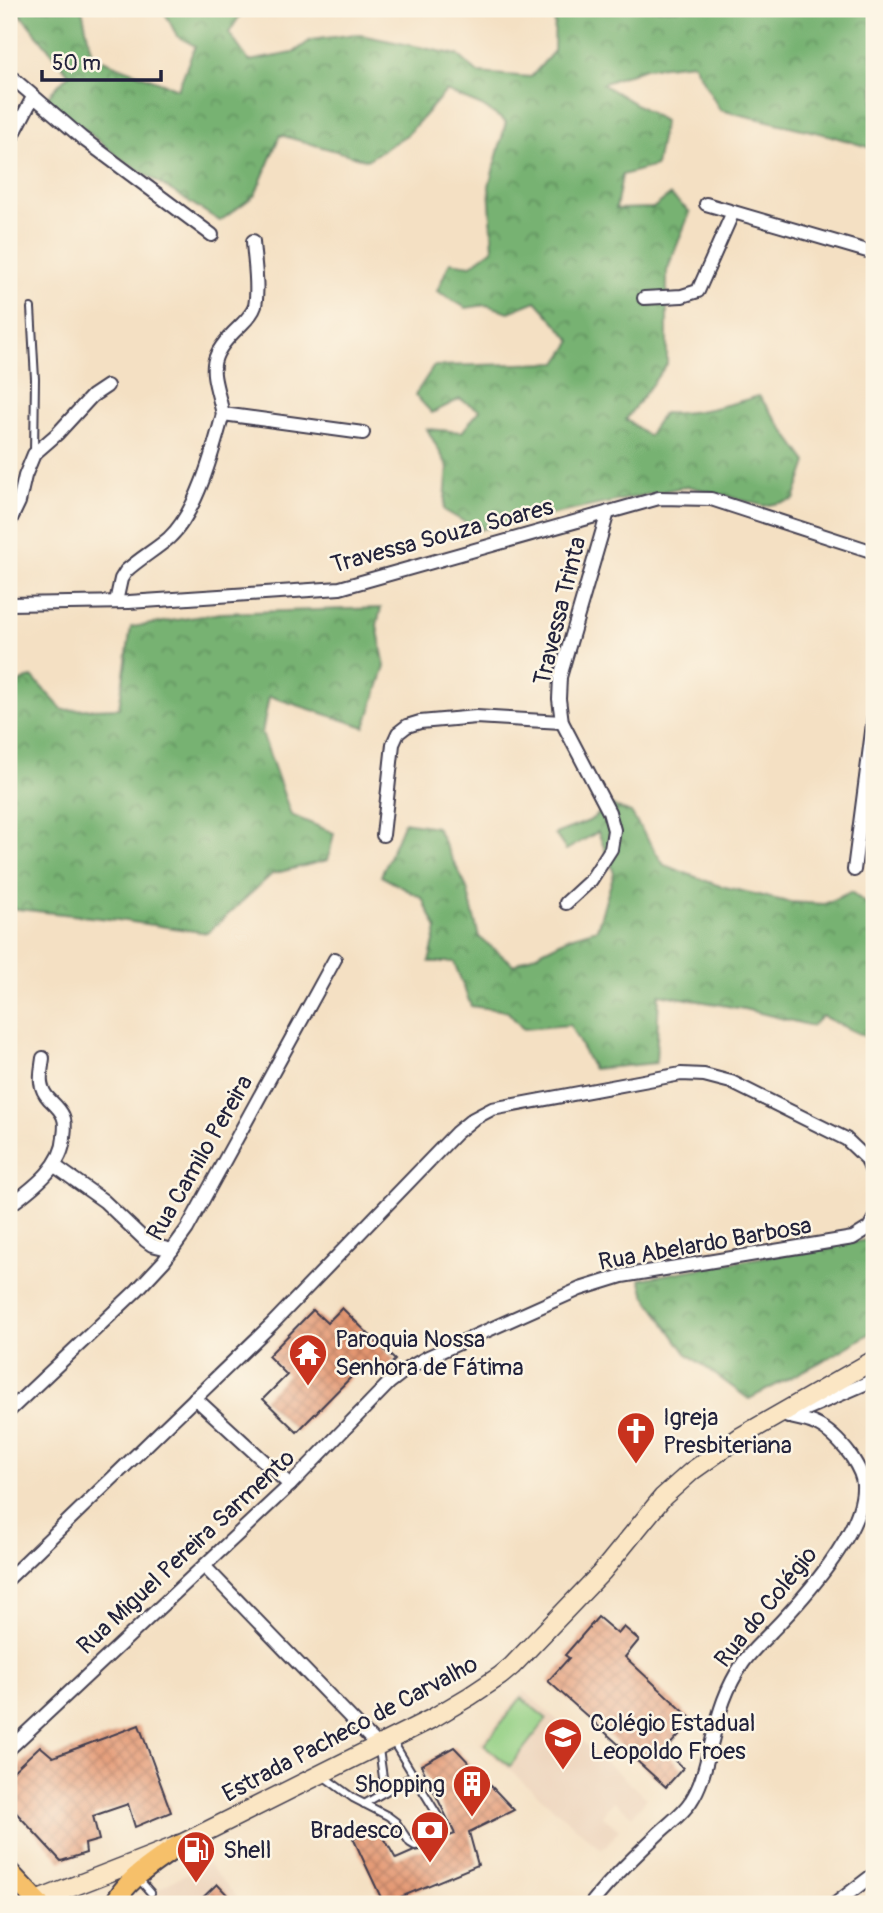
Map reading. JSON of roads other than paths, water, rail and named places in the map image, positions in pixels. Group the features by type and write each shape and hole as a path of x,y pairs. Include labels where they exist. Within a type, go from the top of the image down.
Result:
{"main road":[{"name":"Estrada Pacheco de Carvalho","path":"35,1903 180,1845 433,1718 500,1676 602,1572 663,1497 692,1471 740,1437 874,1360"},
{"path":"115,1904 137,1876 180,1845"},
{"path":"9,1872 35,1903"}],"street":[{"path":"9,75 82,138 212,234"},
{"path":"9,143 33,97"},
{"path":"706,204 874,253"},
{"path":"644,298 682,296 698,291 733,212"},
{"path":"116,602 121,579 126,571 170,537 185,518 199,486 223,414 214,375 214,358 226,339 250,316 254,307 256,293 253,241"},
{"path":"9,523 19,502 34,454 92,397 107,386"},
{"path":"223,414 363,433"},
{"name":"Travessa Souza Soares","path":"9,604 116,602 340,588 659,498 711,499 874,551"},
{"name":"Travessa Trinta","path":"562,722 560,677 608,512"},
{"path":"854,870 874,716"},
{"path":"383,835 393,744 398,733 407,726 420,722 475,717 562,722 609,812 614,830 611,849 591,880 566,903"},
{"name":"Rua Camilo Pereira","path":"9,1411 137,1290 172,1250 187,1229 231,1151 335,959"},
{"path":"9,1206 55,1166 64,1149 65,1124 59,1109 41,1088 43,1058"},
{"path":"9,1578 272,1324 456,1133 473,1119 492,1109 681,1074 704,1075 731,1082 846,1139 867,1159 874,1178"},
{"path":"55,1166 104,1201 145,1240 152,1245 172,1250"},
{"name":"Rua Abelardo Barbosa","path":"389,1383 428,1357 580,1289 622,1276 853,1238 869,1228 874,1219"},
{"path":"758,1427 790,1417 874,1380"},
{"name":"Rua Miguel Pereira Sarmento","path":"9,1749 290,1485 389,1383"},
{"path":"195,1398 290,1485"},
{"name":"Rua do Colégio","path":"591,1904 617,1872 690,1803 702,1781 726,1691 750,1653 821,1576 845,1541 852,1525 861,1501 863,1485 858,1466 842,1445 827,1432 814,1423 790,1417"},
{"path":"204,1566 385,1743"},
{"path":"835,1904 874,1874"}],"lane":[{"path":"31,309 35,379 34,454"},
{"path":"322,1775 354,1798 396,1822 415,1846 434,1841 440,1836 440,1819 414,1775 385,1743"},
{"path":"385,1743 385,1792"},
{"path":"364,1804 414,1775"},
{"path":"137,1876 151,1893"}],"place":[{"name":"Paroquia Nossa Senhora de Fátima","path":"308,1387"},
{"name":"Igreja Presbiteriana","path":"636,1465"},
{"name":"Colégio Estadual Leopoldo Froes","path":"563,1771"},
{"name":"Shopping","path":"472,1818"},
{"name":"Bradesco","path":"430,1864"},
{"name":"Shell","path":"196,1884"}]}
